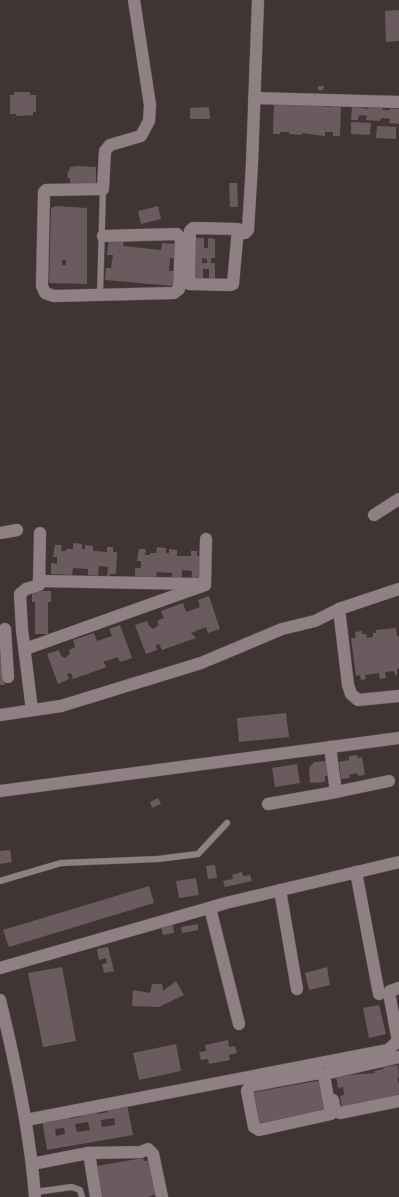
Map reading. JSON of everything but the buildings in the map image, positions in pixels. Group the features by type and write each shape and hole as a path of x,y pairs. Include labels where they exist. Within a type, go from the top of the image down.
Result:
{"street":[{"path":"103,236 177,234 181,239 179,289 174,293 54,296 45,293 42,278 43,196 46,190 103,189 105,151 110,145 141,136 149,121 150,105 134,0"},
{"path":"238,233 244,233 248,230 258,0"},
{"path":"254,98 399,102"},
{"path":"236,228 238,233 236,235 233,284 189,284 191,229 236,228"},
{"path":"374,515 399,499"},
{"path":"0,533 17,530"},
{"path":"32,710 22,630 20,594 26,589 39,585 40,533"},
{"path":"205,585 206,539"},
{"path":"40,581 205,585"},
{"path":"25,649 205,585"},
{"path":"0,715 61,706 201,664 282,630 315,621 340,609 399,589"},
{"path":"340,609 348,686 351,694 358,700 399,696"},
{"path":"8,677 3,629 22,630"},
{"path":"0,791 399,738"},
{"path":"330,747 336,792"},
{"path":"268,804 389,781"},
{"path":"0,968 210,908 399,862"},
{"path":"356,872 379,994"},
{"path":"280,890 297,990"},
{"path":"210,908 239,1024"},
{"path":"327,1068 388,1050 398,1040 389,993 390,990 399,988"},
{"path":"0,1000 26,1120 35,1195"},
{"path":"26,1120 399,1057"},
{"path":"327,1068 335,1111 340,1113 399,1101"},
{"path":"322,1074 331,1114 259,1130 256,1129 247,1090 248,1088 280,1076 322,1074"},
{"path":"32,1164 90,1153 141,1152 148,1150 153,1154 162,1197"},
{"path":"90,1153 96,1197"}],"lane":[{"path":"100,295 103,236 103,189"},
{"path":"0,881 61,863 158,859 198,854 227,824"},
{"path":"35,1195 72,1187 80,1190 82,1197"}]}
